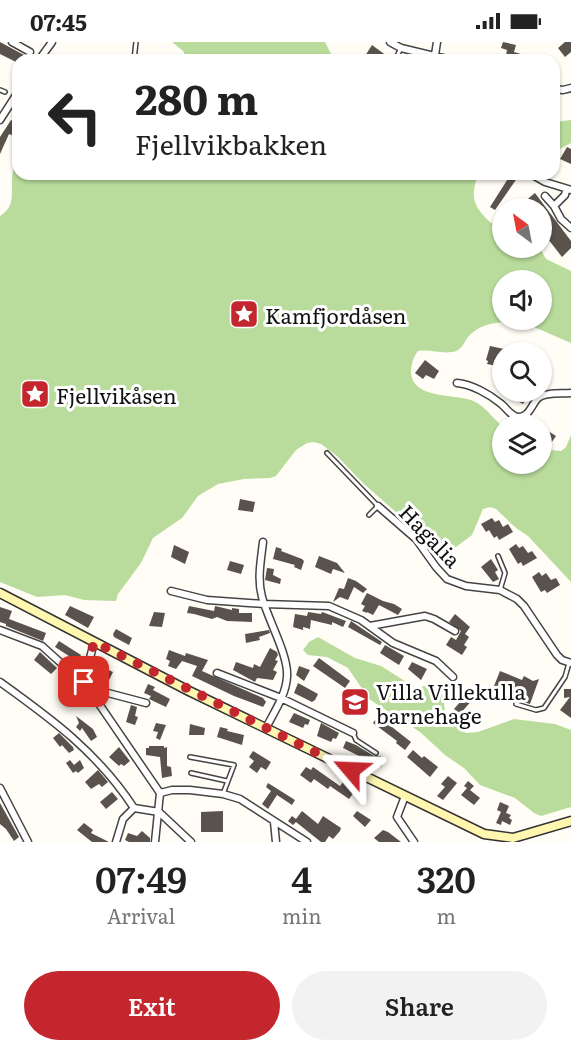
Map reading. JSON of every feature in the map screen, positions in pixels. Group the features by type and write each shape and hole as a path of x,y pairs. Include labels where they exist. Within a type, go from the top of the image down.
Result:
{"main road":[{"path":"0,593 266,728 484,834 501,838 523,839 571,821"}],"street":[{"path":"12,42 30,52"},
{"path":"390,42 401,48 426,54"},
{"path":"0,120 12,101"},
{"path":"538,180 569,190 554,206"},
{"path":"544,196 554,206 561,219 571,228"},
{"path":"457,383 469,386 500,402 512,415 519,417 526,415 542,396 571,393"},
{"name":"Hagalia","path":"378,506 416,539 447,579 466,586 500,590 517,599 557,655 570,663"},
{"path":"263,542 260,577 264,604 288,667 287,683 266,728"},
{"path":"171,591 207,600 329,606 361,620 393,643 436,661 453,677"},
{"path":"370,626 424,616 455,631"},
{"path":"0,630 42,646 86,685 160,793 154,842"},
{"path":"86,685 94,642"},
{"path":"217,673 281,698 353,732"},
{"path":"0,682 66,731 101,763 134,808 159,812 191,842"},
{"path":"86,685 146,703"},
{"path":"0,788 28,842"},
{"path":"160,793 190,790 223,794 251,805 307,842"},
{"path":"405,796 398,817 400,824 414,842"},
{"path":"116,842 123,819 134,808"},
{"path":"274,822 276,842"}],"lane":[{"path":"398,54 401,48"},
{"path":"0,90 5,92"},
{"path":"327,453 378,506 369,515"},
{"path":"498,556 505,573 500,590"},
{"path":"516,704 531,710 544,708 565,677 570,663"},
{"path":"353,732 356,740 376,753"},
{"path":"190,757 234,765 223,794"},
{"path":"191,773 228,782"}],"green space":[{"path":"172,42 325,42 331,54 185,54"},
{"path":"571,120 571,143 560,149 560,121"},
{"path":"12,180 476,180 475,201 480,212 492,223 492,258 545,258 571,271 571,343 541,330 552,330 552,270 492,270 492,324 474,332 456,351 418,351 411,367 411,373 413,381 426,391 471,400 492,416 492,474 552,474 552,450 561,451 566,447 571,435 571,582 528,536 496,509 490,507 483,509 472,535 456,547 443,548 431,543 364,484 337,456 321,444 314,442 307,443 296,450 276,476 218,484 198,496 182,518 153,538 141,563 118,594 116,601 84,600 65,595 37,597 0,582 0,216 11,203"},
{"path":"318,637 355,658 381,666 416,688 437,685 442,693 446,716 457,728 466,733 478,732 514,719 555,724 571,730 571,807 541,816 515,798 480,785 464,768 445,755 420,732 369,699 348,668 327,657 308,655 303,650 309,642"}],"building":[{"path":"0,42 22,54 12,54 12,60 0,54"},
{"path":"503,42 516,45 514,52 521,54 506,54 507,50 501,48"},
{"path":"565,42 571,42 571,52 565,57 558,48"},
{"path":"372,45 384,54 366,54"},
{"path":"12,120 12,135 9,134 0,154 0,137"},
{"path":"567,147 571,149 571,164 560,159"},
{"path":"507,180 516,180 503,198 496,198"},
{"path":"535,193 539,198 529,198"},
{"path":"552,216 571,241 571,248 562,257 552,244"},
{"path":"490,346 492,346 492,365 487,364"},
{"path":"425,360 439,371 434,379 426,375 423,379 415,373"},
{"path":"240,499 255,502 253,512 238,510"},
{"path":"492,518 495,522 499,520 503,527 508,524 513,532 499,540 497,536 494,538 481,524"},
{"path":"516,544 519,548 523,546 528,553 532,551 537,558 523,566 521,562 518,564 509,549"},
{"path":"174,545 189,552 185,564 171,557"},
{"path":"276,547 302,559 304,561 301,570 294,567 295,565 273,559"},
{"path":"319,556 337,563 345,573 333,569 331,574 315,567"},
{"path":"491,559 498,570 495,572 499,579 493,582 481,567"},
{"path":"230,561 244,565 241,574 227,570"},
{"path":"267,568 274,569 273,575 281,579 280,584 265,580"},
{"path":"539,572 542,576 546,573 551,580 556,578 560,585 547,593 545,590 541,592 532,577"},
{"path":"348,578 367,589 363,593 354,587 348,600 340,597 333,602 339,588 344,589"},
{"path":"367,593 402,609 398,615 379,605 373,615 362,611 365,606 361,604"},
{"path":"70,606 94,617 88,628 65,615"},
{"path":"189,606 214,611 215,606 232,610 232,608 239,609 239,613 252,613 252,622 227,621 217,617 212,619 187,613"},
{"path":"0,607 12,611 9,619 46,633 43,641 0,622"},
{"path":"154,612 165,613 162,627 149,626"},
{"path":"308,612 321,614 322,612 346,621 343,627 332,622 332,625 311,620 310,629 303,627 303,630 293,627 295,614 307,616"},
{"path":"455,614 470,627 465,634 469,637 462,655 446,645 451,637 456,640 461,631 449,622"},
{"path":"351,621 382,642 380,645 348,627"},
{"path":"116,629 132,638 129,645 114,637"},
{"path":"269,630 270,633 259,637 260,640 246,643 245,634"},
{"path":"59,641 81,655 77,662 69,659 69,656 55,647"},
{"path":"385,645 404,656 399,665 380,653"},
{"path":"270,648 278,655 275,660 278,661 273,670 277,672 273,680 257,678 255,682 233,670 236,662 253,668 254,664 260,667"},
{"path":"169,650 185,656 186,653 208,660 202,671 263,698 266,702 263,707 192,676 197,666 182,661 176,669 168,666 170,661 166,659"},
{"path":"40,652 57,668 51,674 34,660"},
{"path":"319,658 350,681 345,688 313,666"},
{"path":"412,662 427,669 421,680 408,669"},
{"path":"299,666 310,670 304,681 296,675"},
{"path":"102,667 113,672 107,684 98,681"},
{"path":"500,671 522,680 524,676 533,681 539,679 530,704 498,694 497,698 490,696"},
{"path":"65,676 89,700 81,706 72,693 68,696 60,690 64,686 59,680"},
{"path":"298,683 318,694 315,700 312,702 294,693"},
{"path":"148,684 155,687 153,690 170,699 166,707 149,699 151,696 144,693"},
{"path":"455,688 463,695 465,692 473,699 460,714 454,709 461,701 451,692"},
{"path":"564,689 571,689 571,718 560,710 570,697 564,698"},
{"path":"356,695 363,700 355,710 352,707 350,709 346,706"},
{"path":"131,705 137,707 135,716 138,717 135,725 126,722"},
{"path":"294,713 310,720 308,725 305,724 303,728 289,722"},
{"path":"76,716 93,729 97,737 91,741 82,728 80,731 76,727 79,723"},
{"path":"378,716 411,742 405,750 373,723"},
{"path":"156,723 166,725 160,740 156,738 158,732 153,731"},
{"path":"321,723 339,733 336,739 333,738 331,742 317,736"},
{"path":"190,724 205,728 204,735 189,735"},
{"path":"220,727 244,735 242,745 217,737"},
{"path":"59,733 74,750 69,753 62,745 60,747 53,738"},
{"path":"346,741 374,756 381,756 385,760 381,767 343,748"},
{"path":"149,746 167,747 167,766 171,767 172,776 162,778 160,757 146,755 146,748"},
{"path":"119,747 130,761 124,766 121,764 119,766 109,757"},
{"path":"413,750 438,767 430,777 407,757"},
{"path":"253,751 271,762 266,770 261,767 257,773 249,767 254,761 249,757"},
{"path":"70,760 74,765 80,760 84,768 78,773 76,771 73,773 66,763"},
{"path":"306,767 311,770 313,767 340,786 343,782 355,791 349,799 330,786 328,789 314,779 311,783 300,775"},
{"path":"98,770 108,782 102,787 99,784 91,789 85,782"},
{"path":"448,776 457,783 443,800 437,796 445,787 441,784"},
{"path":"468,781 474,786 470,790 480,798 474,805 461,795 467,788 464,786"},
{"path":"268,783 295,800 292,805 277,795 268,809 262,804 271,791 266,787"},
{"path":"112,792 118,799 106,809 100,802"},
{"path":"500,802 509,806 506,813 511,815 510,825 502,821 501,825 496,823 501,812 497,810"},
{"path":"0,803 19,837 14,841 0,824"},
{"path":"223,811 223,832 201,832 201,812"},
{"path":"302,811 318,824 323,816 341,828 340,831 333,839 329,836 325,842 321,842 296,822 293,825 288,821 292,816 296,819"},
{"path":"357,811 371,820 365,827 353,816"},
{"path":"84,823 93,830 91,833 109,842 92,842 77,830"},
{"path":"383,830 401,842 379,842 374,838"},
{"path":"142,831 150,838 150,842 125,840 128,833 137,836"}],"place":[{"name":"Kamfjordåsen","path":"244,314"},
{"name":"Fjellvikåsen","path":"35,394"},
{"name":"Villa Villekulla barnehage","path":"355,702"}],"route":[{"path":"84,682 94,642 351,770"}]}
